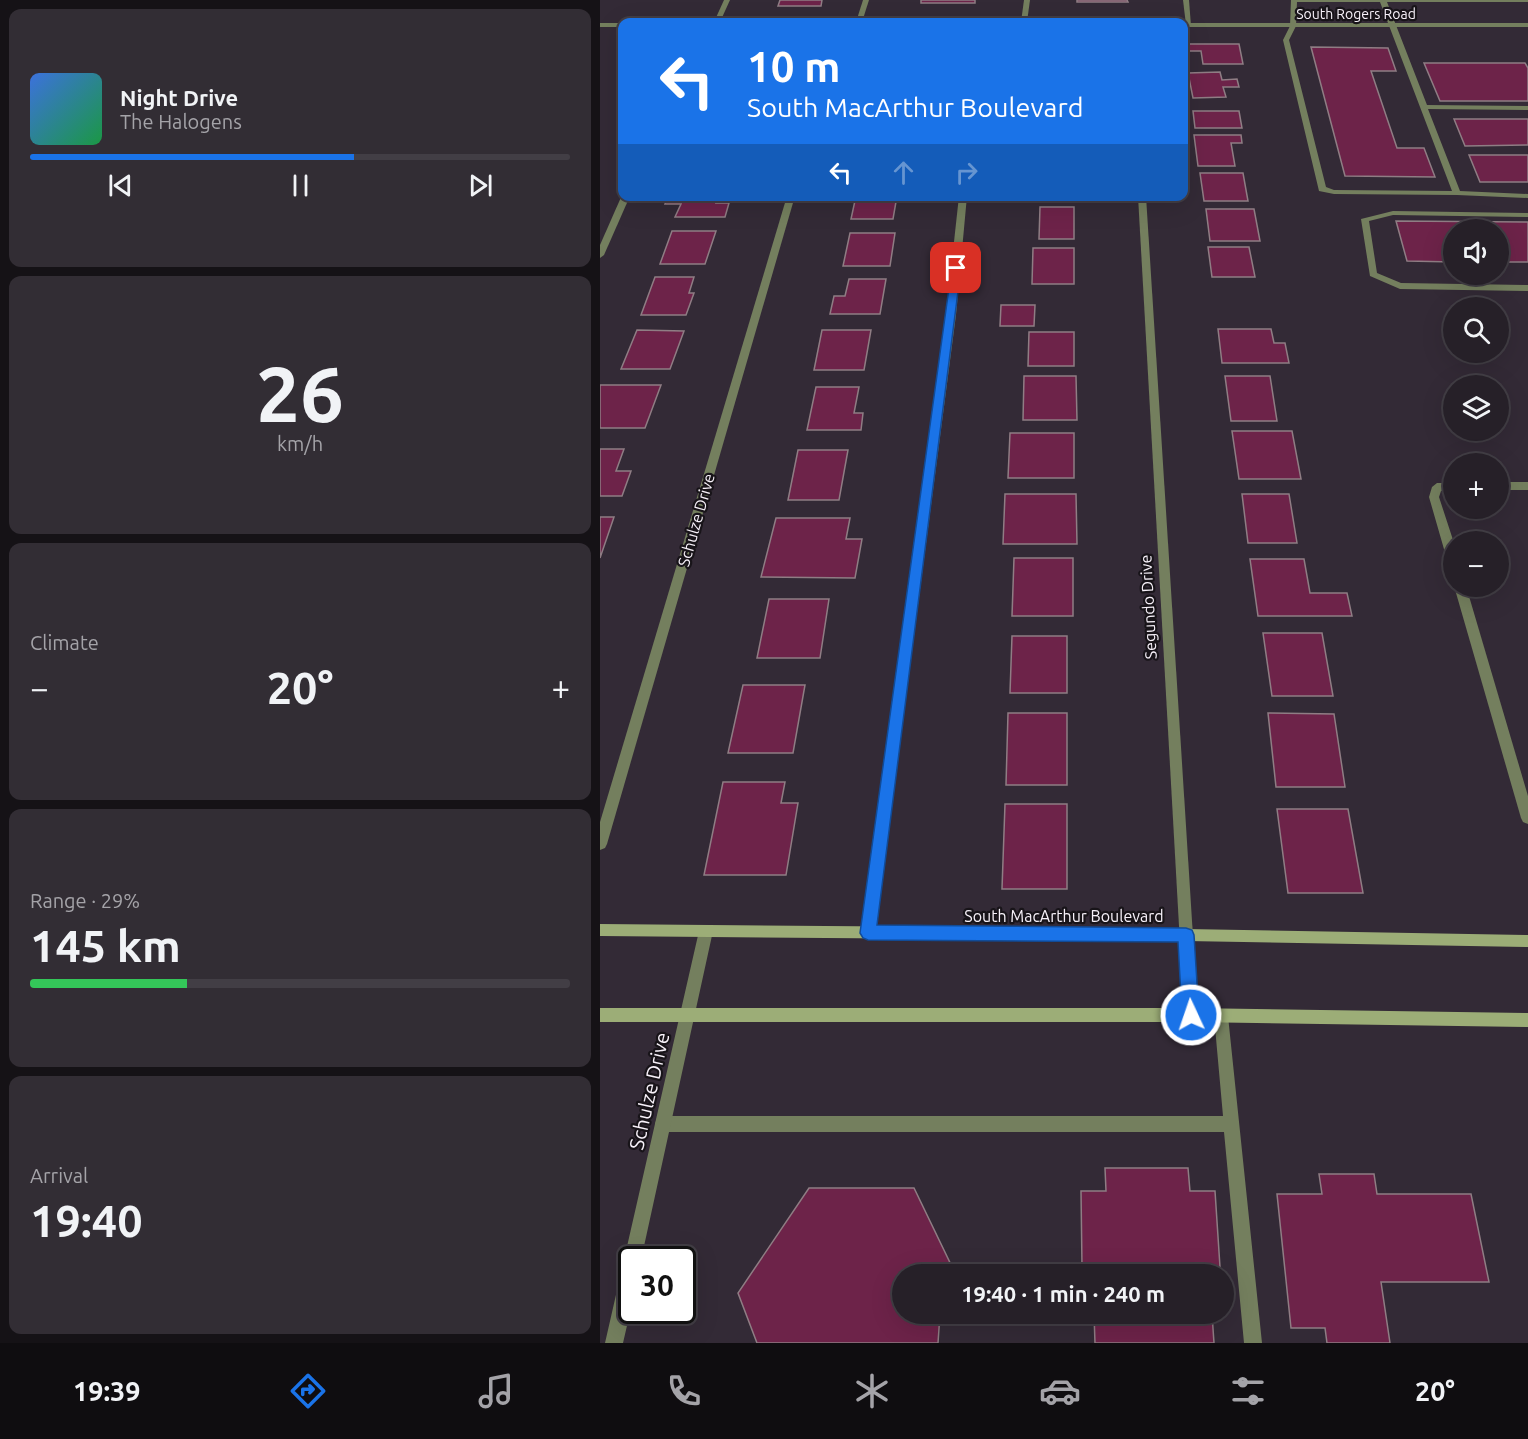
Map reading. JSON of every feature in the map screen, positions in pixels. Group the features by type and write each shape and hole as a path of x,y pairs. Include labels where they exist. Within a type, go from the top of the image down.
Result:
{"main road":[{"name":"South MacArthur Boulevard","path":"600,930 1186,935 1528,941"},
{"path":"600,1015 1191,1015 1528,1020"}],"street":[{"path":"719,18 727,0"},
{"path":"860,18 866,0"},
{"path":"1025,18 1027,0"},
{"path":"1186,0 1186,18"},
{"path":"1528,0 1294,0 1293,26 1287,40 1322,189 1334,192 1528,196"},
{"path":"1383,1 1457,193"},
{"path":"600,25 618,25"},
{"name":"South Rogers Road","path":"1188,25 1528,25"},
{"path":"1425,107 1528,108"},
{"path":"600,255 624,201"},
{"name":"Schulze Drive","path":"600,844 790,201"},
{"path":"868,933 951,315 962,201"},
{"name":"Segundo Drive","path":"1142,201 1191,1015"},
{"path":"1528,215 1393,213 1365,219 1373,274 1400,286 1528,288"},
{"path":"1509,486 1528,486"},
{"path":"1443,487 1437,487 1434,497 1444,531"},
{"path":"1464,597 1528,818"},
{"name":"Schulze Drive","path":"636,1246 706,931"},
{"path":"1221,1016 1253,1343"},
{"path":"663,1124 1232,1124"},
{"path":"614,1343 618,1324"}],"building":[{"path":"780,0 822,0 821,6 778,6"},
{"path":"921,0 975,0 975,3 921,3"},
{"path":"1077,0 1127,0 1128,2 1077,2"},
{"path":"1188,44 1239,44 1243,64 1203,64 1201,51 1188,51"},
{"path":"1311,47 1388,48 1396,71 1371,71 1397,148 1424,148 1435,177 1345,176"},
{"path":"1424,63 1525,63 1528,68 1528,101 1440,101"},
{"path":"1220,72 1222,80 1237,79 1239,87 1223,87 1226,97 1193,98 1188,73"},
{"path":"1193,111 1239,111 1242,128 1195,128"},
{"path":"1454,119 1528,119 1528,145 1465,146"},
{"path":"1194,135 1241,135 1242,143 1231,143 1235,166 1198,166"},
{"path":"1469,155 1528,155 1528,182 1480,182"},
{"path":"1200,173 1243,173 1248,201 1204,201"},
{"path":"666,201 729,203 725,217 675,217 681,204 665,204"},
{"path":"855,201 896,201 893,219 851,219"},
{"path":"1040,207 1074,207 1074,239 1039,239"},
{"path":"1206,209 1254,209 1260,241 1210,241"},
{"path":"1396,221 1443,221 1443,262 1407,261"},
{"path":"1509,222 1528,222 1528,262 1509,262"},
{"path":"672,231 716,231 705,264 660,264"},
{"path":"850,233 895,233 890,266 843,266"},
{"path":"1208,247 1249,247 1255,277 1212,277"},
{"path":"1033,248 1074,248 1074,284 1032,284"},
{"path":"655,277 694,277 689,293 694,293 686,315 641,315"},
{"path":"849,279 886,279 880,314 830,314 834,296 845,296"},
{"path":"1001,305 1035,305 1034,326 1000,326"},
{"path":"1218,329 1271,329 1274,343 1285,343 1289,363 1222,363"},
{"path":"637,330 684,331 670,369 621,369"},
{"path":"822,330 871,330 864,370 814,370"},
{"path":"1029,332 1074,332 1074,366 1028,366"},
{"path":"1024,376 1076,376 1077,420 1023,420"},
{"path":"1225,376 1270,376 1277,421 1231,421"},
{"path":"600,385 661,385 645,428 600,428"},
{"path":"816,387 859,387 854,413 863,413 861,430 807,430"},
{"path":"1232,431 1292,431 1301,479 1239,479"},
{"path":"1010,433 1074,433 1074,478 1008,478"},
{"path":"600,449 624,449 616,471 631,471 622,496 600,496"},
{"path":"798,450 848,450 839,500 788,500"},
{"path":"1005,494 1076,494 1077,544 1003,544"},
{"path":"1242,494 1289,494 1297,543 1248,543"},
{"path":"600,517 614,517 600,558"},
{"path":"776,518 850,518 846,539 862,539 855,578 761,577"},
{"path":"1014,558 1073,558 1073,616 1012,616"},
{"path":"1250,559 1304,559 1310,593 1347,593 1352,616 1258,616"},
{"path":"769,599 829,599 820,658 757,658"},
{"path":"1263,633 1322,633 1333,696 1272,696"},
{"path":"1012,636 1067,636 1067,693 1010,693"},
{"path":"743,685 805,685 793,753 728,753"},
{"path":"1008,713 1067,713 1067,785 1006,785"},
{"path":"1268,713 1334,714 1345,787 1276,787"},
{"path":"723,782 785,782 781,803 798,803 786,875 704,875"},
{"path":"1005,804 1067,804 1067,889 1002,889"},
{"path":"1277,809 1348,809 1363,893 1288,893"},
{"path":"1105,1168 1188,1168 1190,1191 1215,1191 1220,1264 1082,1264 1081,1191 1106,1191"},
{"path":"1319,1174 1374,1174 1377,1194 1471,1194 1489,1282 1381,1282 1390,1343 1327,1343 1325,1328 1291,1328 1277,1194 1322,1194"},
{"path":"809,1188 914,1188 951,1264 892,1264 892,1324 939,1324 938,1343 757,1343 738,1293"},
{"path":"1094,1324 1213,1324 1214,1343 1095,1343"}],"route":[{"path":"956,268 902,692 868,933 1186,935 1191,1015"}]}
